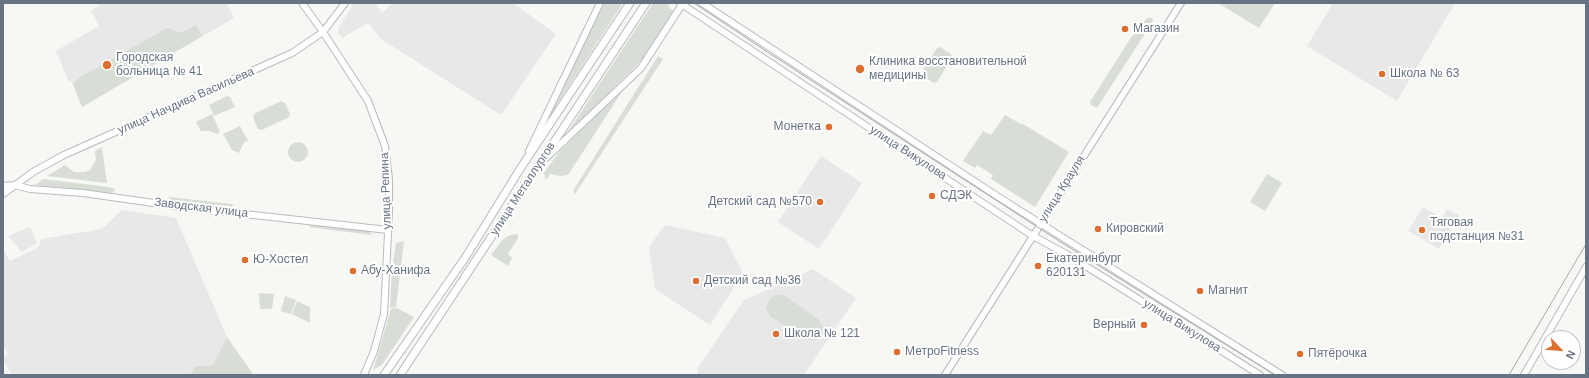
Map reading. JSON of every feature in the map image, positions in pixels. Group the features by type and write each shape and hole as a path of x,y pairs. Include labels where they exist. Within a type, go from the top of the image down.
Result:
{"main road":[{"name":"улица Металлургов","path":"384,375 465,258 520,169 630,3"},
{"name":"улица Металлургов","path":"400,375 646,3"}],"street":[{"name":"улица Репина","path":"302,3 368,101 385,146 388,179 388,230 384,314 374,352 364,375"},
{"name":"улица Начдива Васильева","path":"3,194 33,172 64,155 292,53 322,32 345,3"},
{"path":"520,169 600,3"},
{"name":"улица Викулова","path":"702,3 1000,198 1282,375"},
{"name":"улица Крауля","path":"945,375 1181,3"},
{"path":"537,166 641,68 682,4"},
{"name":"улица Викулова","path":"682,4 1033,236 1081,263 1260,375"},
{"path":"3,186 15,185"},
{"name":"Заводская улица","path":"15,185 30,189 83,193 182,207 388,230"},
{"path":"1524,375 1586,267"}],"shaded area":[{"name":"Городская больница № 41","path":"97,3 227,3 234,18 82,107 72,82 68,80 56,51 99,26 91,10 99,6"},
{"path":"354,3 375,3 382,13 393,3 513,3 556,34 501,115 381,39 368,23 342,38 338,32 339,27"},
{"path":"603,3 623,3 545,123"},
{"path":"653,3 668,4 670,9 674,11 673,15 643,59 565,136"},
{"path":"1218,3 1275,3 1259,28"},
{"name":"Школа № 63","path":"1333,3 1455,3 1397,101 1307,46"},
{"path":"1147,18 1152,18 1153,21 1097,108 1091,105 1090,102 1132,36 1137,32"},
{"path":"196,25 202,36 82,107 73,84 79,78 167,28 181,33"},
{"path":"940,47 951,54 952,58 937,82 934,83 923,76 922,72 937,48"},
{"path":"658,56 663,59 575,194 573,191"},
{"path":"625,87 568,175 560,176 550,174 546,180 544,173 559,152"},
{"path":"227,96 230,97 235,107 214,116 209,105"},
{"path":"281,101 285,103 290,114 289,117 262,130 258,129 253,117 254,114"},
{"path":"212,114 220,132 216,134 210,131 201,131 196,122"},
{"path":"1005,115 1023,124 1069,152 1035,207 991,179 993,175 977,165 975,168 963,161 983,131 991,135"},
{"path":"240,126 248,141 244,142 239,153 232,150 223,134"},
{"path":"298,142 305,145 308,152 305,159 298,162 291,159 288,152 291,145"},
{"path":"102,147 107,183 47,176 65,165 74,172 85,172 90,170 96,160 95,151"},
{"name":"Детский сад №570","path":"821,156 862,183 819,249 778,222"},
{"path":"1267,174 1282,183 1265,211 1250,202"},
{"path":"43,179 115,189 113,193 35,185"},
{"path":"169,197 233,204 232,207 169,200"},
{"path":"1423,207 1442,218 1447,209 1459,215 1439,249 1408,231"},
{"path":"122,210 176,218 227,337 212,366 195,366 190,375 12,375 3,360 3,358 8,354 3,348 3,250 10,261 39,247 41,239 102,229"},
{"path":"311,224 368,231 371,235 309,227"},
{"name":"Детский сад №36","path":"665,225 725,238 743,273 710,325 655,289 649,247"},
{"path":"30,227 37,243 22,252 8,236"},
{"path":"518,234 518,238 508,254 512,258 508,266 491,255 503,239 510,235"},
{"path":"404,241 396,307 390,308 392,269 396,243"},
{"name":"Школа № 121","path":"813,269 856,298 804,375 698,375 697,369 744,300"},
{"path":"259,293 274,294 272,309 260,309"},
{"path":"775,295 784,295 818,319 824,327 822,336 814,340 805,339 770,316 766,308 769,300"},
{"path":"285,296 296,300 291,314 281,311"},
{"path":"297,301 310,307 310,323 292,314"},
{"path":"397,308 414,317 382,365 373,370 391,309"},
{"path":"227,337 255,375 190,375 195,366 212,366"}],"tram line":[{"path":"694,3 1059,241 1275,375"},
{"path":"1509,375 1586,244"}],"place":[{"name":"Магазин","path":"1125,29"},
{"name":"Городская больница № 41","path":"107,65"},
{"name":"Клиника восстановительной медицины","path":"860,69"},
{"name":"Школа № 63","path":"1382,74"},
{"name":"Монетка","path":"829,127"},
{"name":"СДЭК","path":"932,196"},
{"name":"Детский сад №570","path":"820,202"},
{"name":"Кировский","path":"1098,229"},
{"name":"Тяговая подстанция №31","path":"1422,230"},
{"name":"Ю-Хостел","path":"245,260"},
{"name":"Екатеринбург 620131","path":"1038,266"},
{"name":"Абу-Ханифа","path":"353,271"},
{"name":"Детский сад №36","path":"696,281"},
{"name":"Магнит","path":"1200,291"},
{"name":"Верный","path":"1144,325"},
{"name":"Школа № 121","path":"776,334"},
{"name":"МетроFitness","path":"897,352"},
{"name":"Пятёрочка","path":"1300,354"}]}
